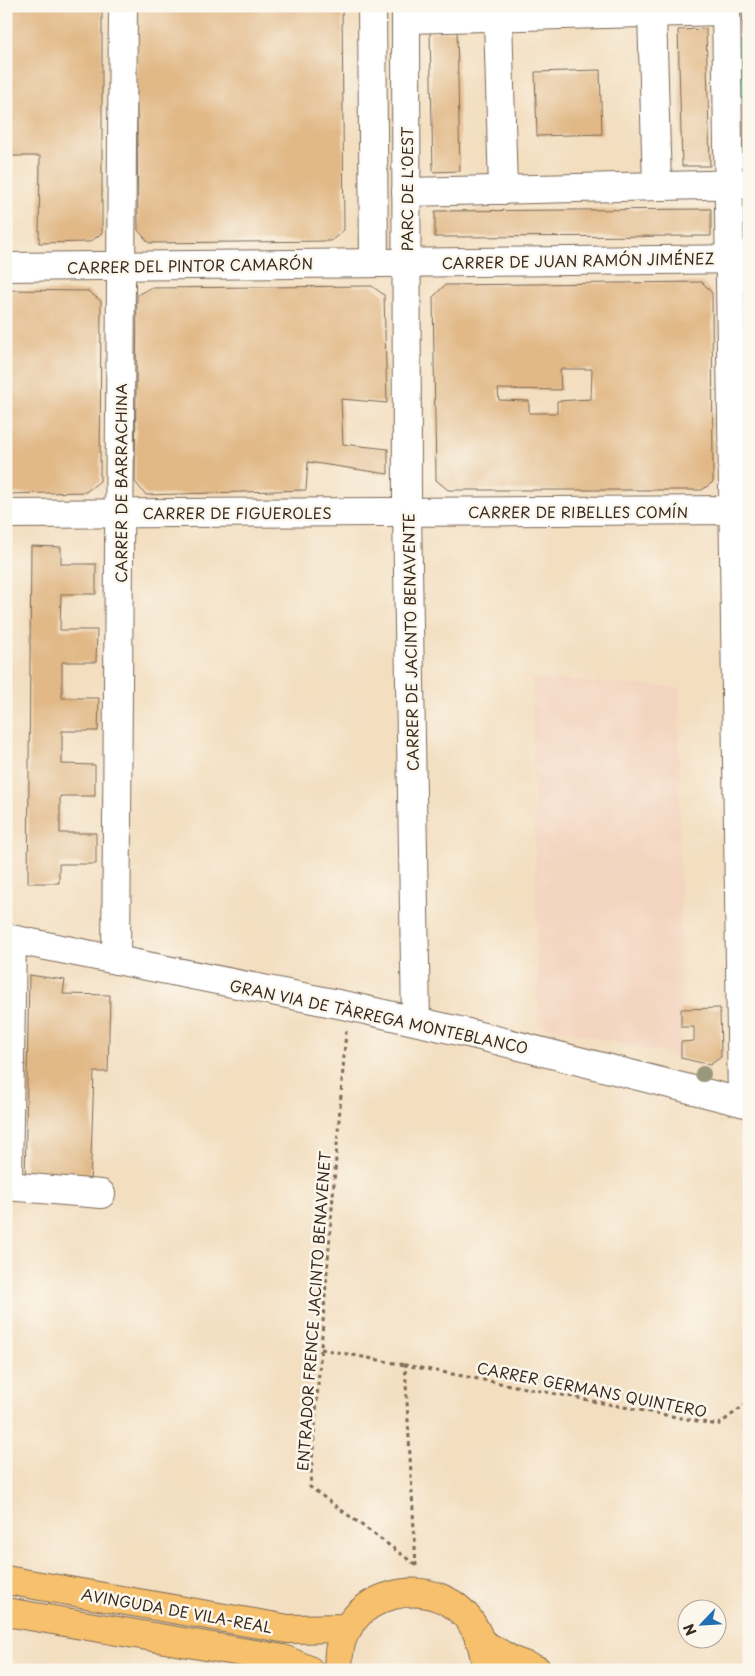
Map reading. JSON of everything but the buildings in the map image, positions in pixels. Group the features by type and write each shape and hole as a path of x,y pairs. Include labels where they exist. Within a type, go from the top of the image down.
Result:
{"main road":[{"name":"AVINGUDA DE VILA-REAL","path":"6,1580 288,1629 348,1628"},
{"path":"339,1670 341,1646 348,1628 361,1612 377,1600 397,1593 417,1592 439,1596 458,1608 472,1624 482,1643 485,1670"},
{"name":"AVINGUDA DE VILA-REAL","path":"6,1612 283,1659 309,1670"},
{"path":"482,1643 512,1661 537,1670"}],"street":[{"name":"CARRER DE BARRACHINA","path":"116,960 124,6"},
{"path":"372,6 374,263"},
{"path":"406,12 498,17 726,9 739,185 745,1103"},
{"name":"PARC DE L'OEST","path":"374,263 407,262 406,12"},
{"path":"652,13 657,186"},
{"path":"498,17 503,190"},
{"path":"406,192 739,185"},
{"name":"CARRER DE JUAN RAMÓN JIMÉNEZ","path":"407,262 739,258"},
{"name":"CARRER DE JACINTO BENAVENTE","path":"407,262 407,512 416,1021"},
{"name":"CARRER DEL PINTOR CAMARÓN","path":"6,267 374,263"},
{"name":"CARRER DE RIBELLES COMÍN","path":"407,512 741,511"},
{"name":"CARRER DE FIGUEROLES","path":"6,514 407,512"},
{"path":"9,939 7,1182 101,1194"},
{"name":"GRAN VIA DE TÀRREGA MONTEBLANCO","path":"9,939 416,1021 745,1103"}],"path":[{"name":"ENTRADOR FRENCE JACINTO BENAVENET","path":"348,1006 310,1488 416,1565"},
{"name":"CARRER GERMANS QUINTERO","path":"321,1349 718,1425 746,1404 749,1262"},
{"path":"405,1365 417,1592"}],"shaded area":[{"path":"532,678 679,688 681,1058 538,1024"}],"green space":[{"path":"726,38 749,38 749,97 727,98"}]}
